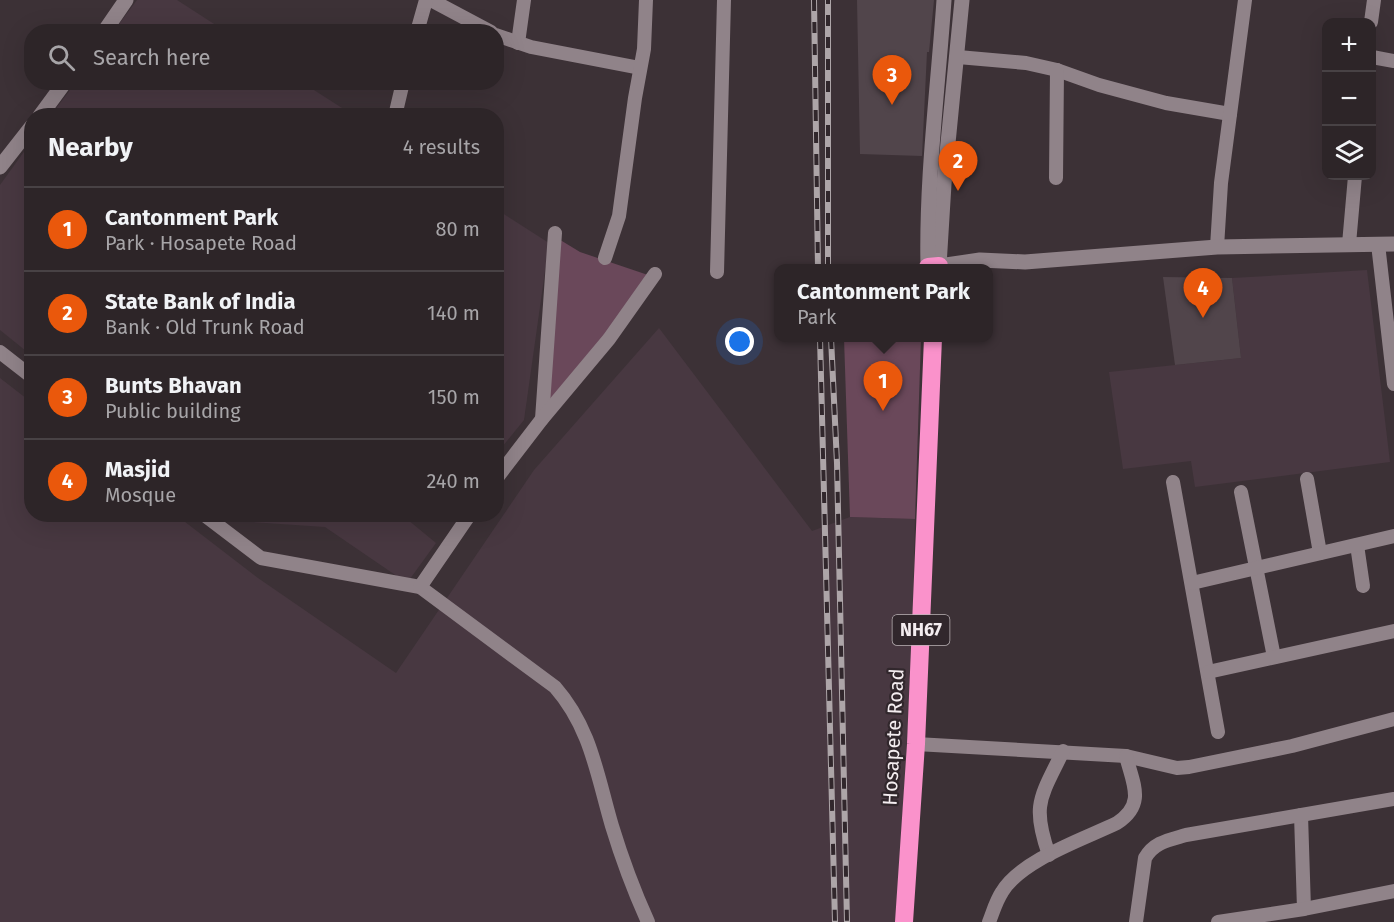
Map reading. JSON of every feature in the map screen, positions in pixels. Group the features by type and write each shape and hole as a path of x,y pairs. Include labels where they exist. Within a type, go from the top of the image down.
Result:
{"highway":[{"name":"Hosapete Road","path":"904,922 916,744 933,342"}],"street":[{"path":"110,24 126,0"},
{"path":"419,24 426,0"},
{"path":"431,0 476,24"},
{"path":"518,43 524,0"},
{"path":"605,258 619,216 644,49 646,0"},
{"path":"717,272 724,0"},
{"path":"933,264 927,238 944,0"},
{"path":"934,264 958,57 962,0"},
{"path":"1217,247 1221,183 1245,0"},
{"path":"1372,18 1374,0"},
{"path":"504,38 576,57 640,68"},
{"path":"958,57 1026,63 1057,70 1133,94 1201,110 1230,114"},
{"path":"1376,58 1394,62"},
{"path":"1056,178 1057,70"},
{"path":"46,108 59,90"},
{"path":"397,108 402,90"},
{"path":"0,168 24,136"},
{"path":"1349,244 1355,180"},
{"path":"542,418 555,233"},
{"path":"954,264 995,259 1025,262 1217,247 1386,244 1394,384"},
{"path":"504,468 542,418 609,339 655,274"},
{"path":"0,352 24,372"},
{"path":"1307,479 1320,553"},
{"path":"1173,482 1218,732"},
{"path":"1241,492 1274,657"},
{"path":"214,522 261,558 420,587 555,687 570,704 590,745 613,829 633,888 648,922"},
{"path":"420,587 465,522"},
{"path":"1192,583 1394,536"},
{"path":"1357,545 1363,586"},
{"path":"1208,672 1394,631"},
{"path":"916,744 1126,756 1177,768 1292,746 1394,719"},
{"path":"1049,855 1042,835 1039,812 1041,798 1063,751"},
{"path":"988,922 1002,891 1031,864 1118,823 1128,816 1134,808 1136,798 1126,756"},
{"path":"1136,922 1145,858 1157,844 1186,834 1394,799"},
{"path":"1301,815 1304,909"},
{"path":"1218,922 1304,909 1394,891"}],"shaded area":[{"path":"137,0 177,0 214,24 119,24"},
{"path":"70,90 314,90 342,108 56,108"},
{"path":"24,152 24,349 0,330 0,185"},
{"path":"504,214 549,243 524,420 504,445"},
{"path":"557,238 580,252 651,276 547,408"},
{"path":"1367,270 1390,462 1195,487 1191,461 1123,469 1109,372 1241,358 1232,278"},
{"path":"659,328 812,531 850,517 915,519 912,662 896,922 0,922 0,378 24,397 24,522 185,522 258,578 396,673 499,522 504,522 504,514 534,470"},
{"path":"844,342 921,342 915,519 850,517"},
{"path":"251,522 410,522 436,543 407,583 325,527"}],"building":[{"path":"857,0 934,0 929,52 927,52 922,156 860,154"},
{"path":"1163,277 1232,278 1241,358 1175,365"}],"railway":[{"path":"814,0 818,264"},
{"path":"828,0 828,264"},
{"path":"820,342 835,922"},
{"path":"831,342 837,463 847,922"}],"place":[{"name":"Bunts Bhavan","path":"892,105"},
{"name":"State Bank of India","path":"958,191"},
{"name":"Masjid","path":"1203,318"},
{"name":"Cantonment Park","path":"883,411"}]}
